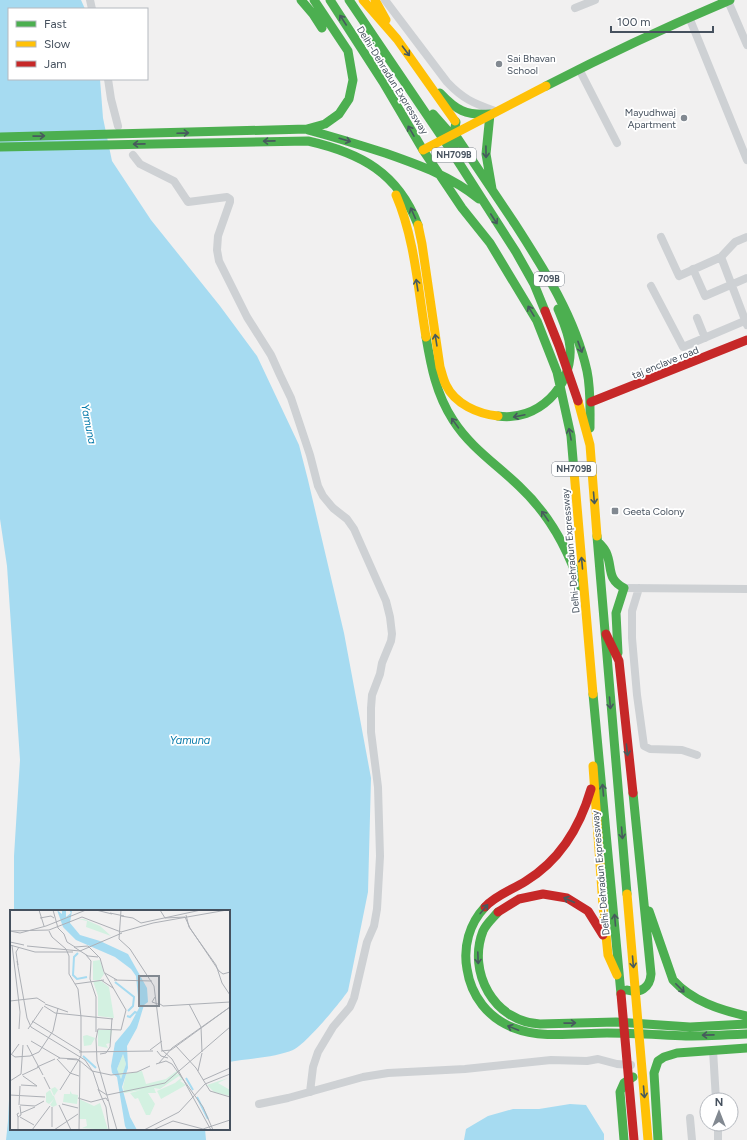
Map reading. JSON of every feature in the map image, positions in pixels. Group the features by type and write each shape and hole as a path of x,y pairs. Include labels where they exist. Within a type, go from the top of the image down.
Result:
{"main road":[{"path":"301,0 313,14 353,74"},
{"path":"0,137 307,129 330,121 343,110 352,93 353,74 348,51 314,0"},
{"name":"Delhi-Dehradun Expressway","path":"330,0 383,82 422,150 462,208 490,243 537,321 556,372 571,436 634,1140"},
{"name":"Delhi-Dehradun Expressway","path":"349,0 452,152 516,252 534,284 559,346 579,404 590,445 607,664 648,1140"},
{"name":"709B","path":"363,0 397,39 422,72 456,122 454,133 535,255 566,310 582,352 588,376 591,396 590,445"},
{"path":"375,0 397,39"},
{"path":"422,150 579,69 689,17 729,0"},
{"path":"422,72 459,110 471,115 479,116 493,113"},
{"path":"0,147 308,140 341,149 362,159 380,171 402,193 411,208 418,225 440,367 446,385 468,406 482,413 505,418 521,416 536,411 549,401 560,388 567,373 570,360 569,339 557,306 533,262 448,131 402,77"},
{"path":"383,82 404,102 420,126"},
{"path":"492,190 486,154 487,135 493,113"},
{"path":"307,129 407,160 441,173 464,187 486,206"},
{"path":"448,170 475,214 490,243"},
{"path":"380,171 398,199 407,225 431,369 443,403 454,422 473,445 526,492 546,516 565,549 578,578 587,615"},
{"name":"taj enclave road","path":"591,402 747,340"},
{"path":"588,625 585,667 608,955 622,986 627,990 634,992 644,989 649,984 651,977 641,887 616,618 618,605 624,588 616,583 612,578 607,553 598,542"},
{"path":"605,631 619,661"},
{"path":"594,780 587,807 572,837 565,846 550,863 525,881 499,895 481,912 472,926 466,951 466,967 470,984 477,999 488,1012 508,1026 533,1033 608,1033 687,1036 747,1034"},
{"path":"641,887 660,945 676,983 682,990 693,997 732,1013 747,1016"},
{"path":"629,1071 619,1037 613,978 605,940 594,919 577,904 563,897 548,894 532,894 517,898 497,911 483,930 478,945 479,970 488,993 499,1005 518,1019 533,1023 607,1022 690,1027 747,1024"},
{"path":"658,1140 654,1069 657,1061 667,1055 678,1053 747,1048"},
{"path":"624,1140 620,1092 622,1085 632,1077 654,1069"}],"street":[{"path":"385,0 446,82 467,100 493,113"},
{"path":"575,8 595,0"},
{"path":"729,0 747,45"},
{"path":"689,17 747,160"},
{"path":"579,69 617,143"},
{"path":"108,80 118,126"},
{"path":"133,155 140,164 174,181 188,202 227,197 230,199 218,236 217,250 219,261 247,317 271,355 291,398 310,455 318,486 326,501 347,519 354,529 386,601 390,617 391,642 372,695 371,708 371,732 378,787 380,856 377,909 374,926 367,942 354,998 350,1008 333,1027 318,1052 313,1067 310,1092"},
{"path":"661,237 679,276 720,257 735,242 747,237"},
{"path":"651,286 682,347 746,322 720,257"},
{"path":"693,269 705,296 747,278"},
{"path":"697,318 705,338"},
{"path":"624,588 747,589"},
{"path":"639,588 632,611 632,638 637,695 644,746 648,749 682,750 697,755"},
{"path":"713,1050 716,1092"},
{"path":"259,1104 374,1075 465,1069 551,1060 587,1061 598,1058 617,1064 654,1069"},
{"path":"690,1118 692,1140"}],"water":[{"name":"Yamuna","path":"0,0 81,0 85,8 8,8 8,80 100,80 103,118 112,161 151,220 220,306 257,356 299,445 344,633 371,778 368,892 348,991 314,1032 293,1050 270,1056 230,1062 230,910 14,910 14,856 20,760 7,566 0,519"},
{"path":"10,1078 10,1130 205,1130 206,1140 6,1140"},
{"path":"570,1104 586,1105 604,1134 604,1140 464,1140 466,1129 488,1116 513,1109 539,1109"}],"traffic: fast":[{"path":"301,0 322,28"},
{"path":"0,137 307,129 325,124 339,114 349,99 353,80 348,51 314,0"},
{"path":"330,0 383,82 423,150 462,208 490,243 537,321 557,372 571,436 574,471"},
{"path":"349,0 452,152 516,252 534,284 545,311"},
{"path":"546,86 637,41 730,0"},
{"path":"440,93 451,104 462,111 474,114 490,114 486,154 492,189"},
{"path":"433,114 448,131 456,144"},
{"path":"455,121 454,133 537,258 567,313 582,351 587,371 590,392 590,428"},
{"path":"308,130 385,153 422,167 457,184 479,199"},
{"path":"0,147 308,141 345,152 361,159 375,168 400,192 410,207 418,225"},
{"path":"498,416 512,416 526,413 539,407 550,399 566,376 570,347 567,332 558,309"},
{"path":"426,337 432,369 438,390 453,420 467,439 519,486 539,508 556,532 563,545 580,586"},
{"path":"597,536 627,894"},
{"path":"598,542 606,552 612,577 624,588 616,613 618,653"},
{"path":"593,694 621,994"},
{"path":"627,990 636,991 644,989 649,983 651,974 633,793"},
{"path":"485,907 479,914 468,936 466,952 467,969 472,988 482,1005 505,1024 525,1031 560,1035 596,1033 686,1036 747,1034"},
{"path":"649,911 673,980 689,994 707,1004 747,1016"},
{"path":"498,912 484,928 479,947 479,963 482,978 488,992 498,1005 509,1014 524,1021 540,1024 616,1022 690,1027 747,1024"},
{"path":"658,1140 654,1073 658,1061 664,1057 677,1053 747,1048"},
{"path":"624,1140 620,1092 624,1083 633,1077"}],"traffic: slow":[{"path":"363,0 397,39 455,121"},
{"path":"375,0 386,20"},
{"path":"423,150 546,86"},
{"path":"396,195 408,229 412,247 426,337"},
{"path":"418,225 440,367 445,383 450,392 461,403 483,413 498,416"},
{"path":"578,401 590,445 597,536"},
{"path":"574,471 593,694"},
{"path":"593,766 608,955 617,975"},
{"path":"627,894 648,1140"}],"traffic: jam":[{"path":"545,311 578,401"},
{"path":"591,402 747,340"},
{"path":"606,634 619,661 633,793"},
{"path":"485,907 499,896 538,873 559,853 575,829 591,789"},
{"path":"498,912 519,899 543,894 567,898 588,911 603,935"},
{"path":"621,994 634,1140"}],"place":[{"name":"Sai Bhavan School","path":"499,64"},
{"name":"Mayudhwaj Apartment","path":"684,118"},
{"name":"Geeta Colony","path":"615,511"}]}
